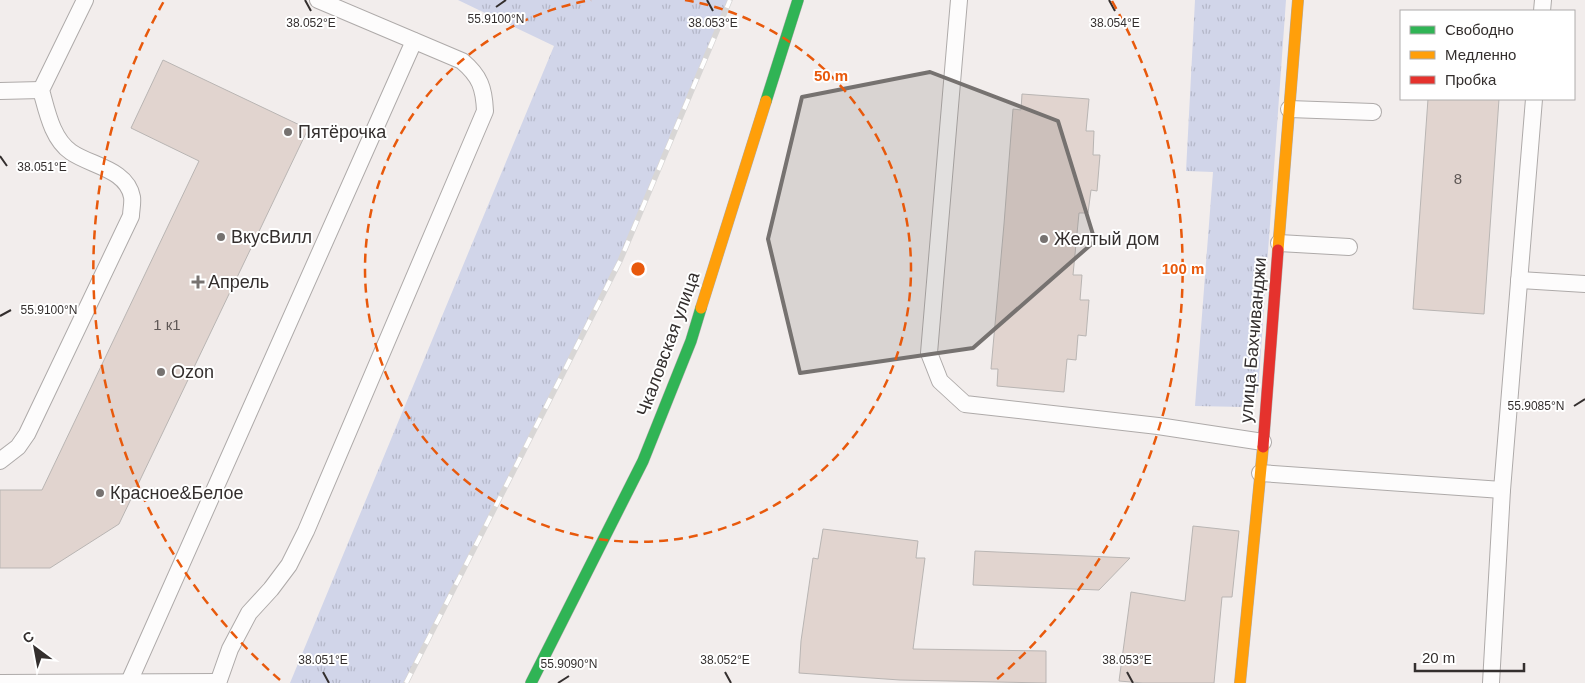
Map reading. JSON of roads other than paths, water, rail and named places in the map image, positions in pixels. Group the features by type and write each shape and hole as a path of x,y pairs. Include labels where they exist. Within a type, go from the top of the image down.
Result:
{"main road":[{"name":"Чкаловская улица","path":"531,683 643,461 691,341 798,0"},
{"name":"улица Бахчиванджи","path":"1240,683 1263,442 1298,0"}],"lane":[{"path":"0,461 18,447 27,434 131,216 132,197 126,183 115,173 71,152 59,140 53,129 41,90 85,0"},
{"path":"0,683 218,682 230,649 249,613 271,589 289,565 306,531 485,111 484,95 479,80 462,61 318,0"},
{"path":"959,0 929,353 940,381 965,404 1158,426 1263,442"},
{"path":"129,682 414,41"},
{"path":"0,91 41,90"},
{"path":"1492,683 1502,490 1534,100"},
{"path":"1290,109 1373,112"},
{"path":"1278,243 1349,247"},
{"path":"1519,280 1585,284"},
{"path":"1260,473 1502,490"}],"railway":[{"path":"406,683 620,261 730,0"}],"place":[{"name":"Пятёрочка","path":"288,132"},
{"name":"ВкусВилл","path":"221,237"},
{"name":"Желтый дом","path":"1044,239"},
{"name":"Апрель","path":"198,282"},
{"name":"Ozon","path":"161,372"},
{"name":"Красное&Белое","path":"100,493"}]}
